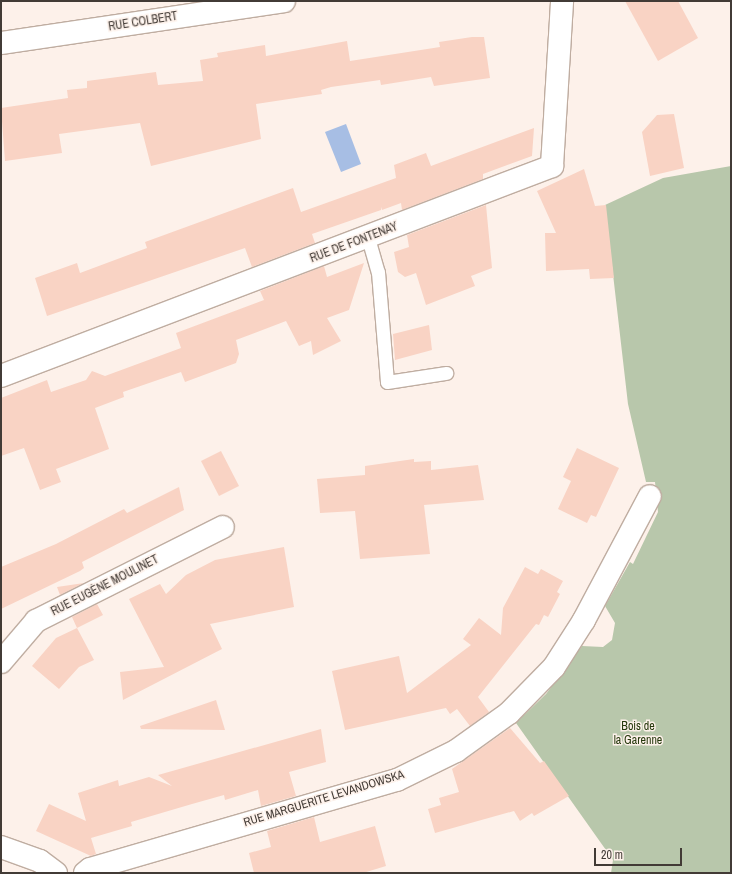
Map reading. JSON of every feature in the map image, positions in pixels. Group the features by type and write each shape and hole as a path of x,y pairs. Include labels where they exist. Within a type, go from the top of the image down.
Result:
{"street":[{"name":"RUE COLBERT","path":"1,43 284,1"},
{"name":"RUE DE FONTENAY","path":"1,376 368,238 552,166 562,1"},
{"name":"RUE MARGUERITE LEVANDOWSKA","path":"85,873 98,866 398,780 456,751 509,713 554,666 584,620 650,496"},
{"name":"RUE EUGÈNE MOULINET","path":"1,662 36,621 223,527"},
{"path":"1,847 40,861 56,873"}],"lane":[{"path":"368,238 378,272 387,382 446,374"}],"green space":[{"name":"Bois de la Garenne","path":"731,166 731,873 611,873 613,860 516,723 546,694 582,646 603,647 612,640 615,623 605,606 630,562 633,564 658,512 655,482 646,482 628,404 605,205 663,178"}],"water":[{"path":"346,124 361,164 341,172 325,132"}],"building":[{"path":"625,1 678,1 698,38 658,61"},
{"path":"472,37 484,37 490,78 434,86 431,77 381,85 380,80 331,87 321,90 322,94 256,104 261,139 151,166 140,123 59,134 62,153 5,161 1,108 68,98 67,90 87,88 87,81 156,72 158,85 203,81 200,60 218,57 217,53 265,45 266,56 347,41 350,61 440,47 439,42"},
{"path":"674,114 684,168 650,176 642,132 657,115"},
{"path":"534,128 532,156 483,174 483,179 402,210 401,203 382,210 382,207 381,210 312,234 315,243 252,267 245,248 47,316 35,278 77,263 80,273 147,248 145,242 293,188 301,212 396,178 394,165 426,153 431,166"},
{"path":"584,169 595,206 606,205 614,278 590,279 589,269 546,271 545,233 556,233 537,191"},
{"path":"486,205 492,268 471,276 475,286 426,305 416,273 405,277 398,272 394,252 409,247 407,235"},
{"path":"364,263 349,310 327,318 341,341 313,355 311,341 299,346 286,321 236,340 239,354 236,363 185,382 181,372 123,392 124,397 95,408 109,449 56,469 61,482 40,490 24,448 1,456 1,398 47,380 51,392 86,380 92,371 105,376 181,348 176,333 264,300 260,291 324,266 327,277"},
{"path":"429,325 432,350 395,360 393,334"},
{"path":"577,448 619,468 596,517 591,515 587,523 558,509 571,481 563,477"},
{"path":"221,451 239,486 219,496 201,461"},
{"path":"414,459 414,462 431,461 431,470 478,465 484,500 424,505 430,554 360,559 355,511 320,513 317,479 365,475 365,466"},
{"path":"179,487 184,510 82,562 84,568 80,571 1,609 1,567 56,544 124,509 127,513"},
{"path":"284,547 294,607 210,624 222,649 123,700 120,672 164,667 129,599 160,584 166,594 186,575 215,560"},
{"path":"525,567 538,574 541,569 563,581 557,592 560,594 548,617 544,615 539,625 536,624 478,697 489,712 470,726 457,709 450,714 446,708 345,730 332,671 399,656 407,693 471,645 463,639 479,618 501,635 503,608"},
{"path":"84,583 60,595 57,587"},
{"path":"97,604 103,615 77,628 72,617"},
{"path":"77,628 94,660 79,667 59,689 32,666 56,638"},
{"path":"216,700 225,730 141,729 140,726"},
{"path":"510,728 540,763 544,761 569,796 534,816 532,813 520,821 514,811 435,833 428,809 441,805 439,798 459,792 452,769"},
{"path":"321,729 326,762 289,772 296,796 261,806 258,790 225,800 224,795 192,804 131,822 132,826 91,838 96,854 91,856 36,831 49,804 86,821 78,793 118,780 119,786 149,777 172,786 158,775"},
{"path":"314,817 320,842 375,826 386,866 363,873 254,873 249,853 271,847 267,831"}]}
